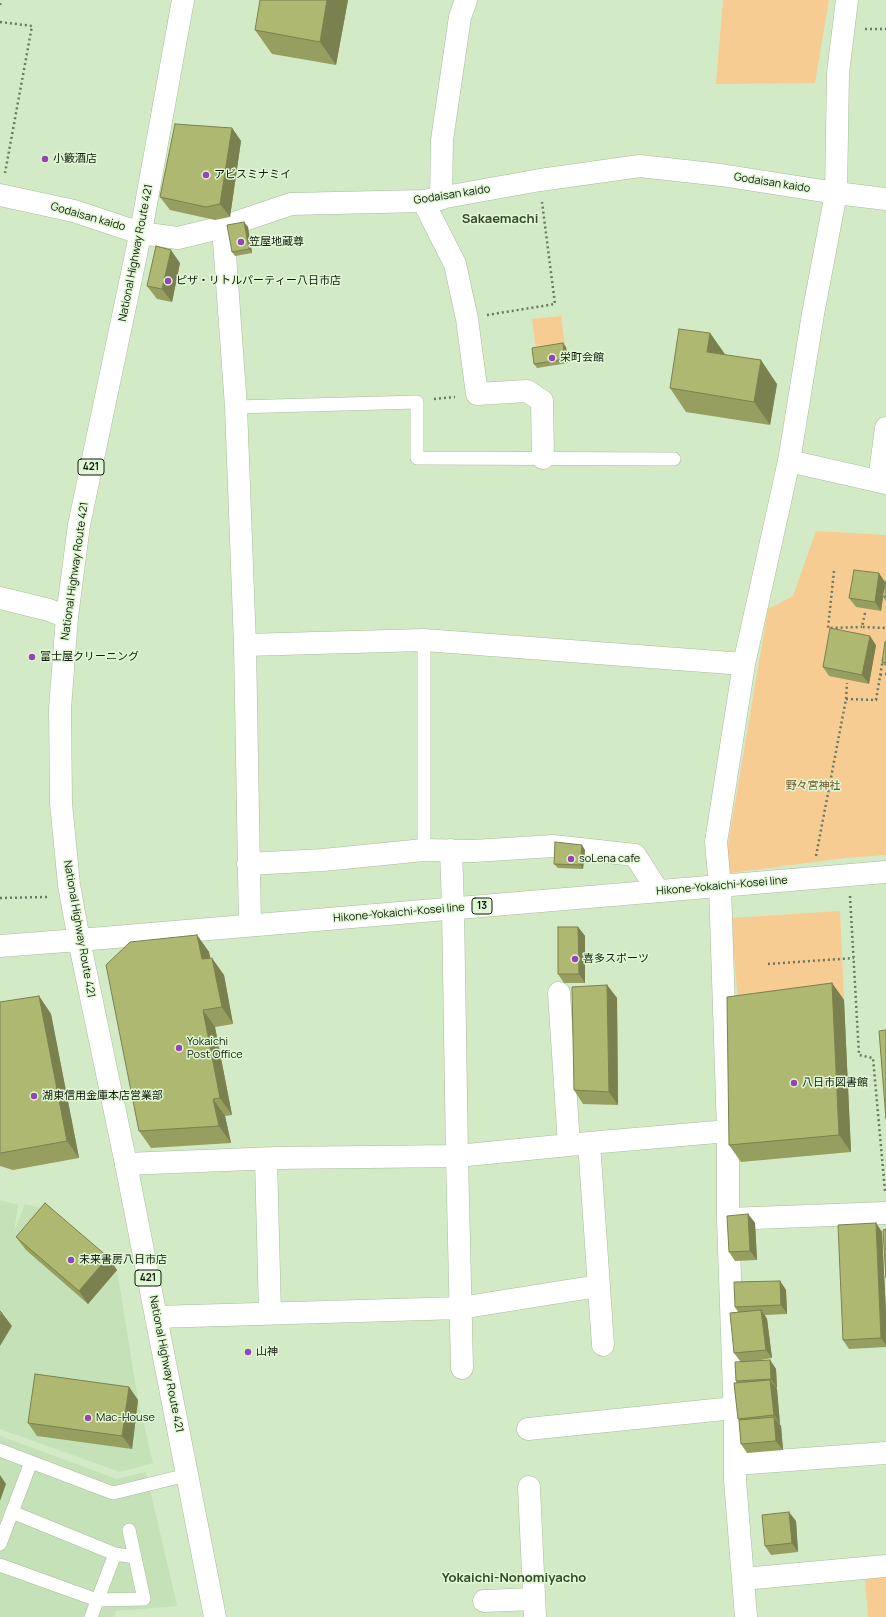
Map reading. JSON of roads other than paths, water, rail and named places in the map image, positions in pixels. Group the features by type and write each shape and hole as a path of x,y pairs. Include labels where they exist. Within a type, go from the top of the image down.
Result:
{"main road":[{"name":"National Highway Route 421","path":"183,0 140,233 79,525 67,617 60,709 61,803 69,885 79,940 126,1164 216,1617"},
{"path":"466,0 460,17 432,200 455,264 467,319 477,394 527,391 542,401 543,458"},
{"path":"746,1617 735,1480 728,1219 728,1131 720,886 716,842 744,664 788,461 813,314 836,193 838,73 847,0"},
{"name":"Godaisan kaido","path":"1,195 74,211 140,233 178,238 223,227 291,204 432,200 540,180 640,166 721,175 836,193 886,199"},
{"path":"223,227 236,407 244,645 250,925"},
{"path":"788,461 882,482 886,428"},
{"path":"0,598 49,610 67,617"},
{"path":"244,645 424,640 744,664"},
{"path":"248,864 323,860 424,850 474,851 552,846 635,855 658,891"},
{"path":"451,850 462,1368"},
{"name":"Hikone-Yokaichi-Kosei line","path":"0,946 886,872"},
{"path":"559,993 598,1286 603,1345"},
{"path":"126,1164 266,1159 457,1156 728,1131"},
{"path":"266,1159 270,1314"},
{"path":"728,1219 886,1213"},
{"path":"156,1318 460,1308 598,1286"},
{"path":"528,1429 734,1408"},
{"path":"735,1464 886,1453"},
{"path":"484,1601 534,1608 529,1487"},
{"path":"743,1579 886,1566"}],"lane":[{"path":"236,407 416,402 417,458 674,459"},
{"path":"424,640 424,850"},
{"path":"0,1450 113,1493 187,1475"},
{"path":"0,1544 31,1462"},
{"path":"12,1512 114,1554 135,1557"},
{"path":"0,1565 97,1600 144,1599 129,1530"},
{"path":"91,1617 114,1554"}],"place":[{"name":"小籔酒店","path":"45,159"},
{"name":"アビスミナミイ","path":"206,175"},
{"name":"笠屋地蔵尊","path":"241,242"},
{"name":"ピザ・リトルパーティー八日市店","path":"168,281"},
{"name":"栄町会館","path":"552,358"},
{"name":"富士屋クリーニング","path":"32,657"},
{"name":"soLena cafe","path":"571,859"},
{"name":"喜多スポーツ","path":"575,959"},
{"name":"Yokaichi Post Office","path":"179,1048"},
{"name":"八日市図書館","path":"794,1083"},
{"name":"湖東信用金庫本店営業部","path":"34,1096"},
{"name":"未来書房八日市店","path":"71,1260"},
{"name":"山神","path":"248,1352"},
{"name":"Mac-House","path":"88,1418"}],"district":[{"name":"Sakaemachi","path":"500,219"},
{"name":"Yokaichi-Nonomiyacho","path":"514,1578"}],"park label":[{"name":"野々宮神社","path":"813,786"}]}
